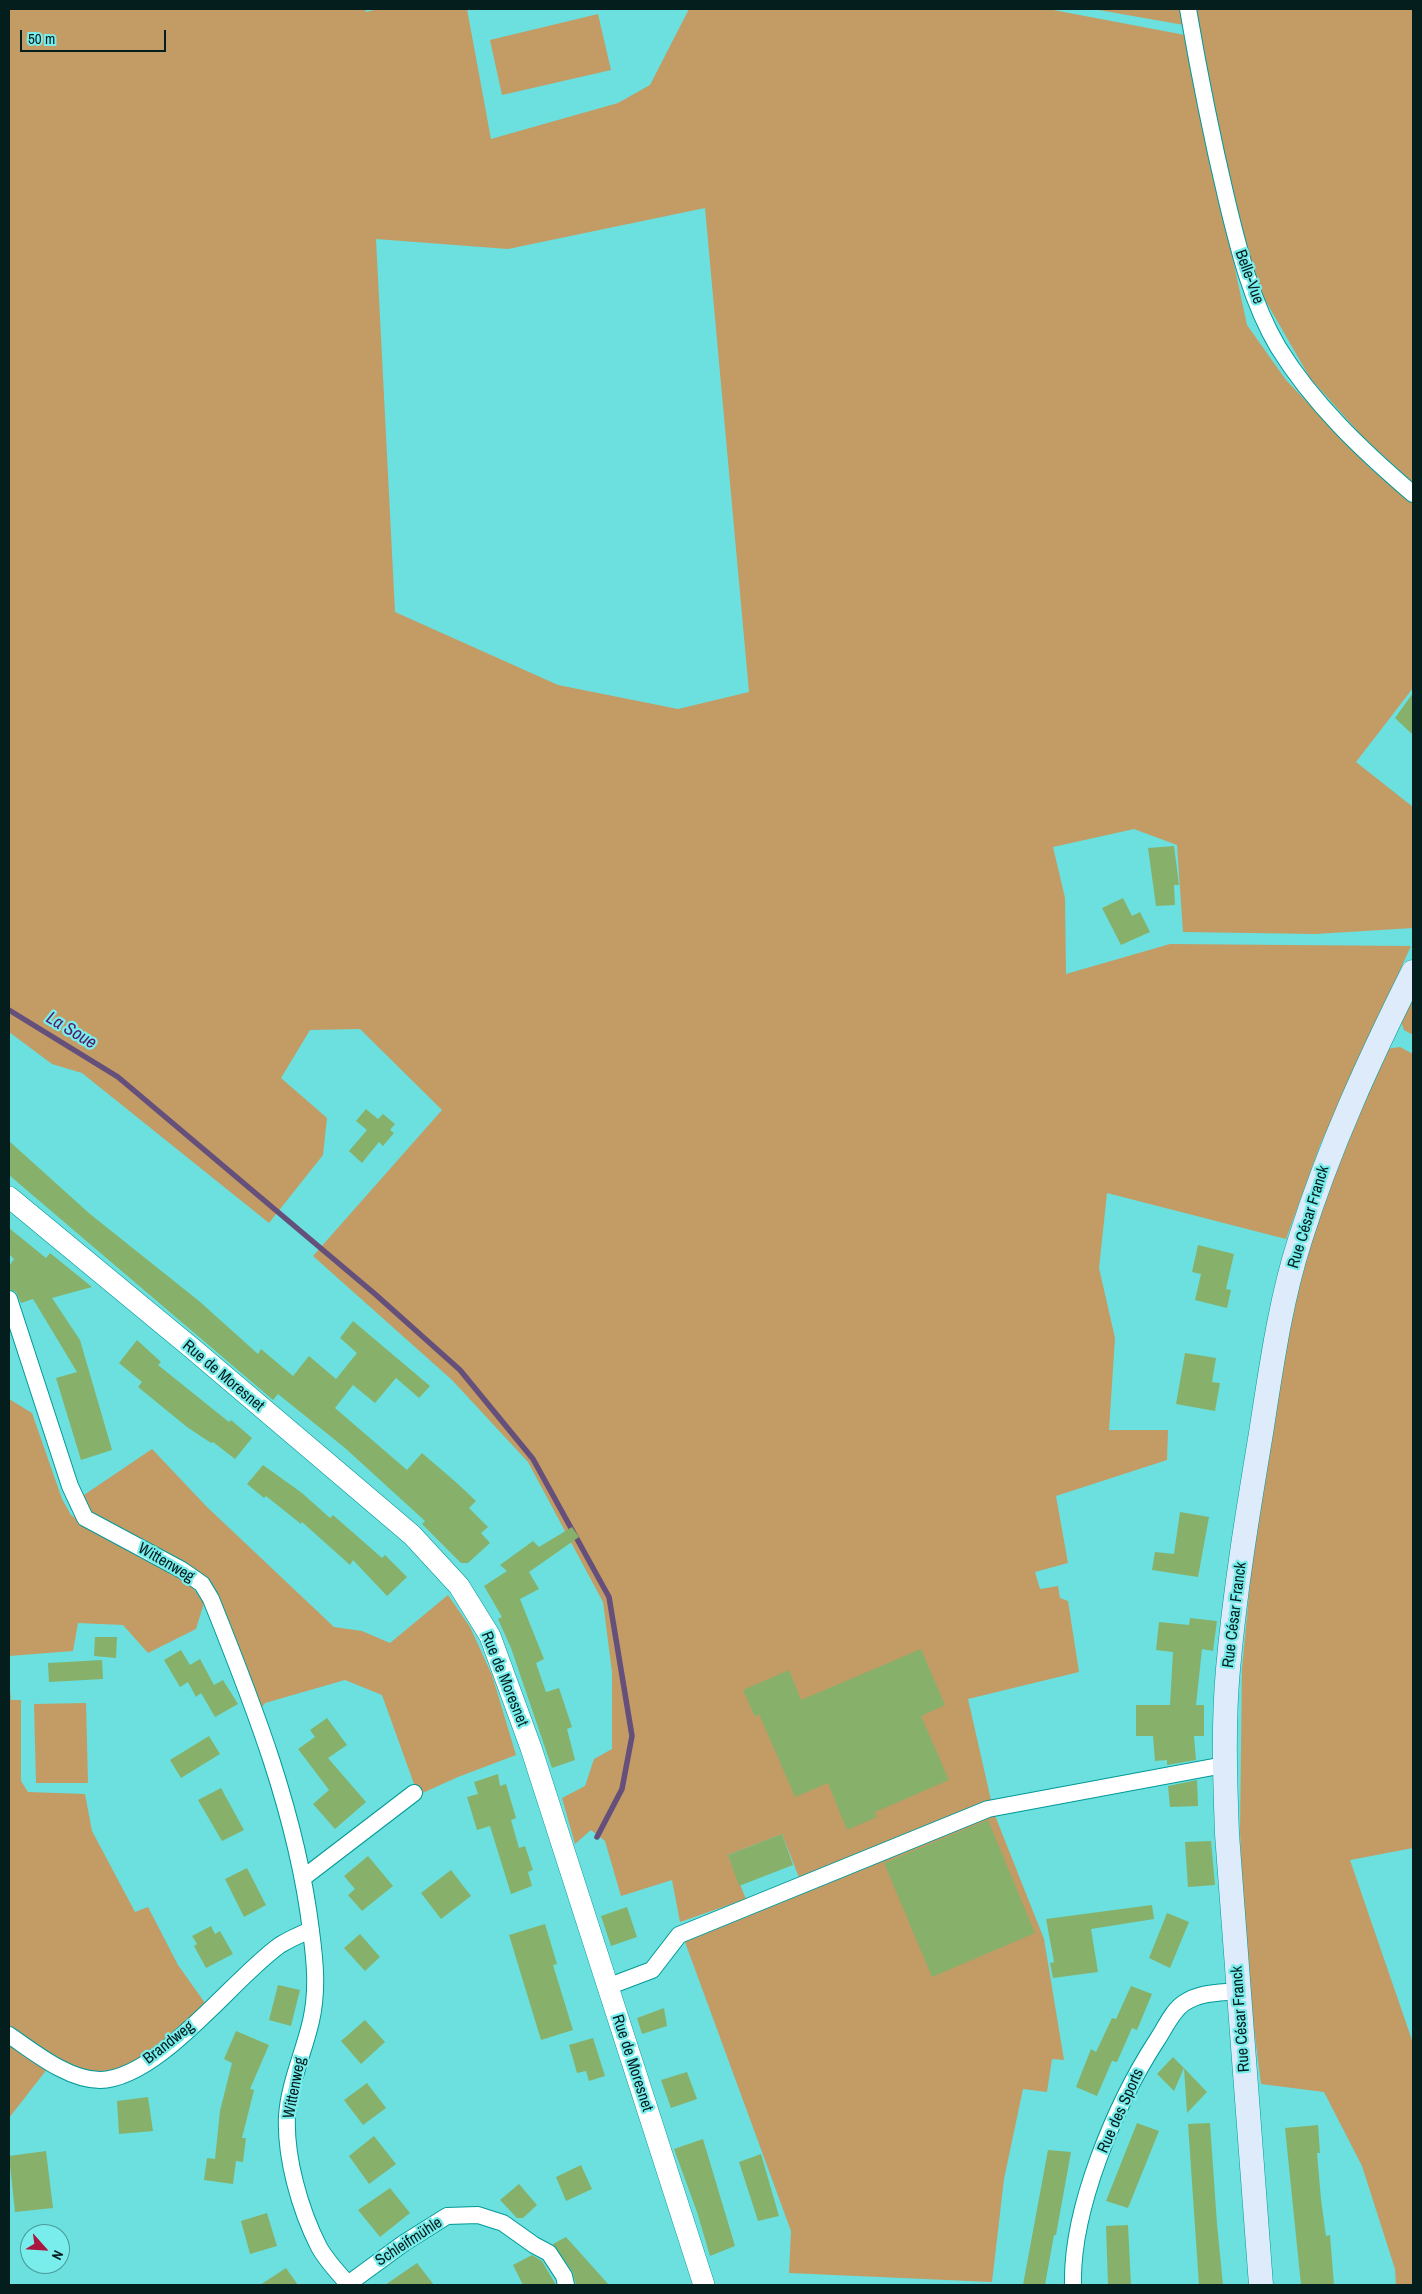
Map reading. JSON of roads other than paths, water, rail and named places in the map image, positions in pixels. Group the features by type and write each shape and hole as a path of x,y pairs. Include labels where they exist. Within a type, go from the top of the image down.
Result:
{"main road":[{"name":"Rue César Franck","path":"1261,2285 1227,1834 1224,1765 1228,1671 1244,1539 1267,1396 1299,1242 1325,1164 1384,1030 1413,972"}],"street":[{"name":"Belle-Vue","path":"1188,9 1211,136 1238,248 1256,299 1278,347 1328,413 1383,468 1413,494"},
{"name":"Rue de Moresnet","path":"9,1197 412,1535 458,1586 490,1636 498,1653 531,1748 704,2285"},
{"name":"Wittenweg","path":"9,1300 70,1486 85,1518 182,1570 202,1584 218,1617 269,1748 303,1878 316,1982 312,2019 287,2115 288,2153 300,2198 319,2248 348,2285"},
{"path":"607,1987 652,1970 679,1935 988,1810 1224,1765"},
{"path":"303,1878 414,1793"},
{"name":"Brandweg","path":"9,2035 61,2071 99,2080 123,2076 155,2057 281,1944 311,1930"},
{"name":"Rue des Sports","path":"1073,2285 1073,2265 1085,2208 1107,2134 1136,2073 1182,2004 1198,1994 1238,1992"},
{"name":"Schleifmühle","path":"348,2285 404,2243 447,2216 478,2215 503,2223 549,2253 564,2276 566,2285"}],"waterway":[{"name":"La Soue","path":"9,1010 118,1077 375,1294 460,1370 533,1459 609,1597 632,1736 622,1789 597,1837"}]}
